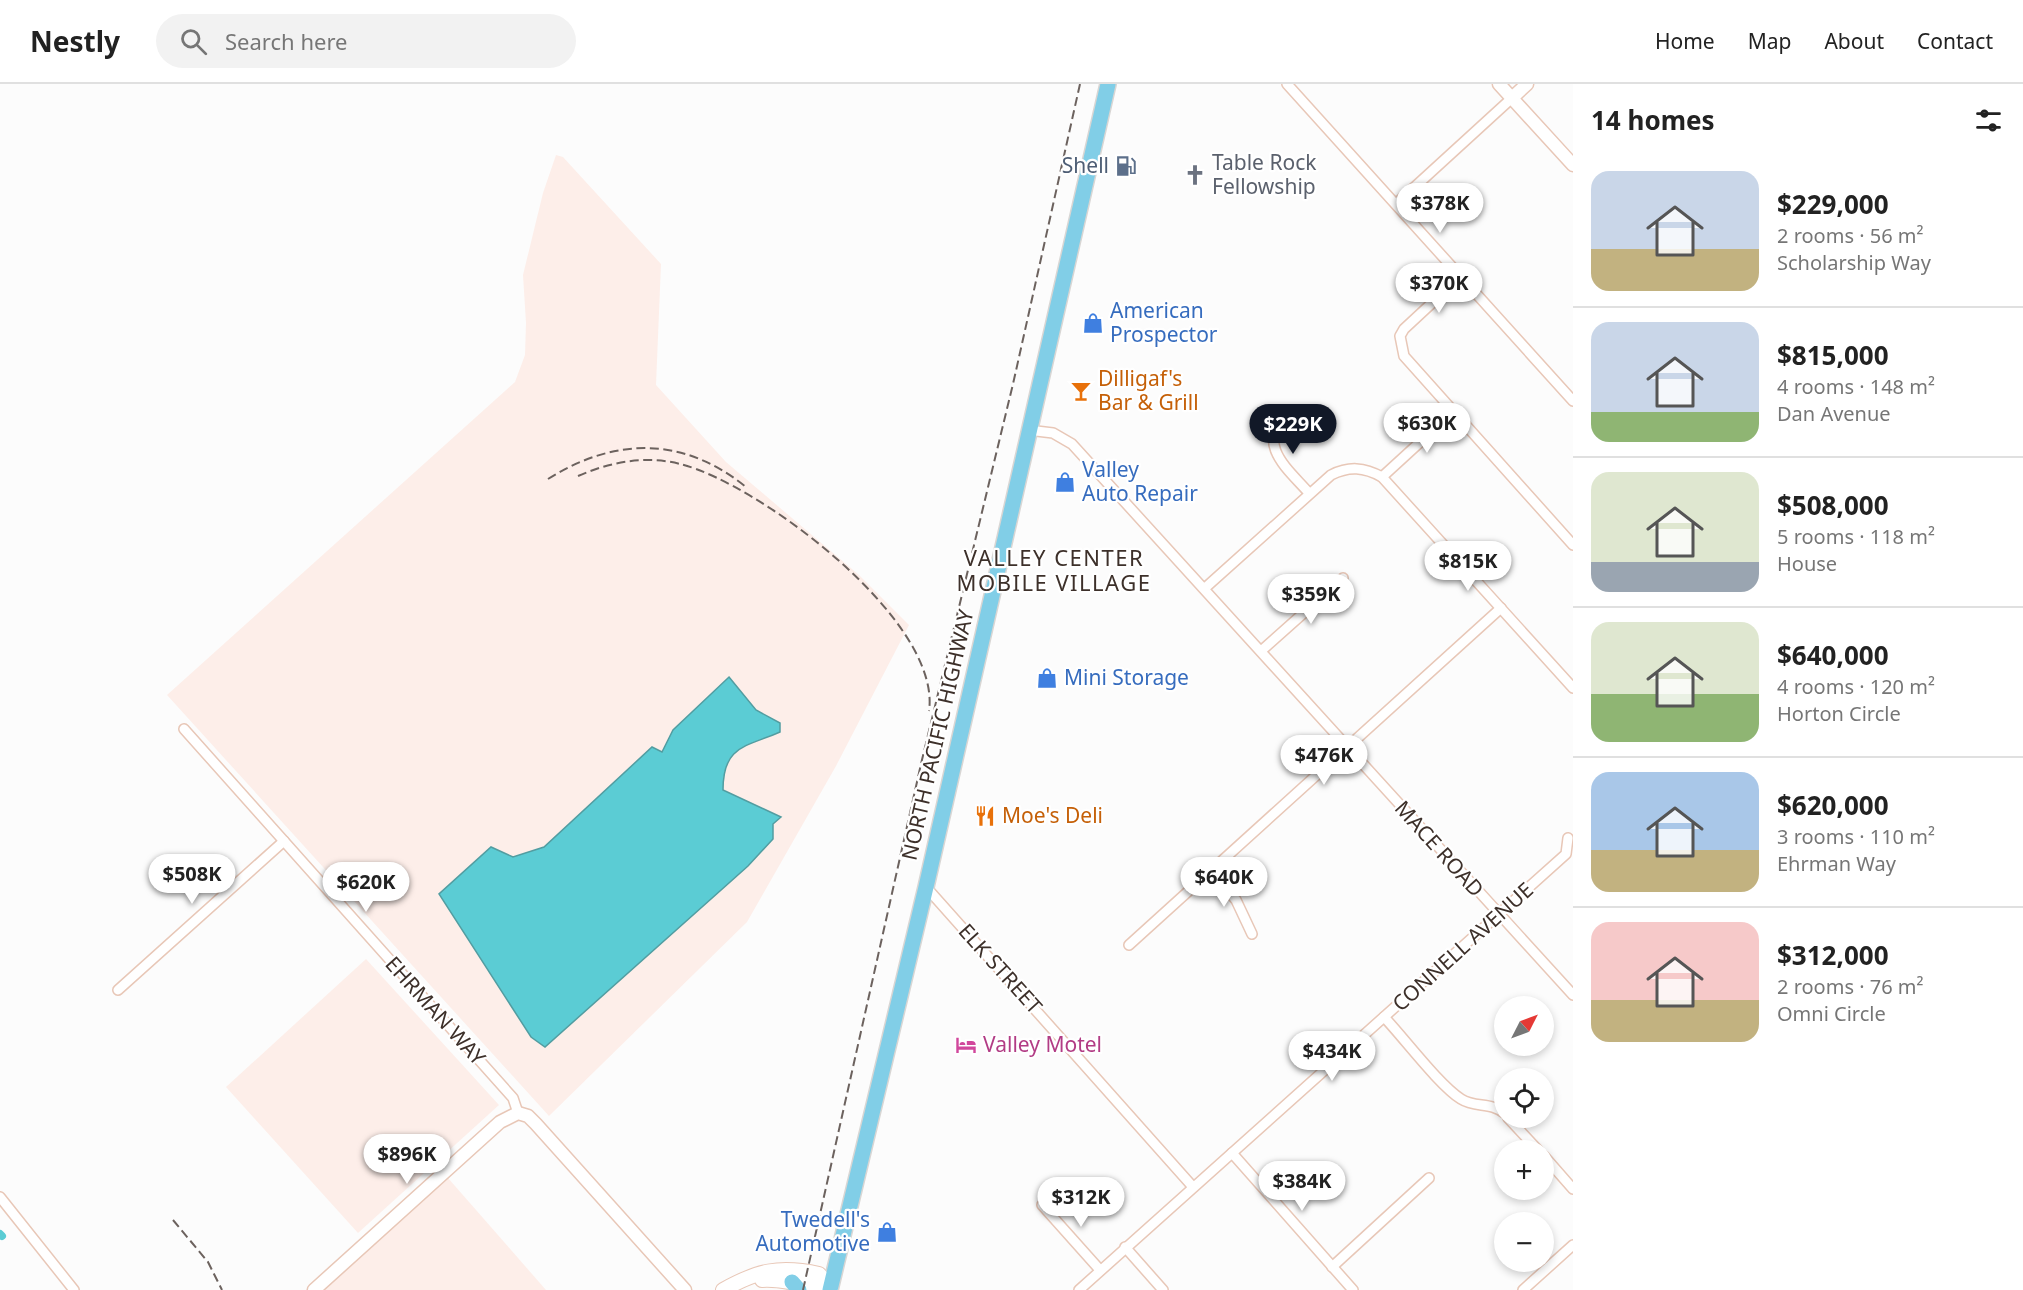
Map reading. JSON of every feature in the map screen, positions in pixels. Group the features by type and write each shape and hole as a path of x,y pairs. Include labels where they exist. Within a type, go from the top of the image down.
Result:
{"main road":[{"name":"NORTH PACIFIC HIGHWAY","path":"833,1289 1108,84"},
{"path":"723,1290 758,1271 808,1271 819,1274 833,1289"},
{"path":"740,1281 833,1289"}],"street":[{"path":"1287,84 1573,401"},
{"path":"1499,84 1573,165"},
{"path":"1396,204 1527,84"},
{"path":"1460,277 1410,322 1400,336 1404,356 1573,545"},
{"path":"1285,412 1274,430 1275,451 1309,493"},
{"path":"1382,477 1453,412"},
{"name":"MACE ROAD","path":"1028,430 1053,434 1072,444 1573,994"},
{"path":"1204,588 1331,475 1348,468 1372,471 1382,477 1573,688"},
{"path":"1261,651 1343,578"},
{"path":"1129,945 1501,608"},
{"name":"EHRMAN WAY","path":"184,729 513,1098 519,1113 528,1116 536,1124 685,1290"},
{"name":"CONNELL AVENUE","path":"1079,1290 1125,1246 1499,915 1570,857 1568,838"},
{"path":"118,990 284,841"},
{"path":"1211,871 1236,900 1252,934"},
{"name":"ELK STREET","path":"926,886 1193,1187"},
{"path":"1384,1017 1463,1100 1494,1106"},
{"path":"314,1290 500,1122 519,1113"},
{"path":"1517,1128 1529,1140"},
{"path":"1232,1153 1353,1290"},
{"path":"1554,1167 1573,1189"},
{"path":"1332,1267 1429,1178"},
{"path":"0,1197 74,1290"},
{"path":"1042,1204 1100,1269"},
{"path":"1523,1290 1573,1245"},
{"path":"1125,1246 1163,1290"}],"shaded area":[{"path":"556,155 563,157 661,264 656,385 726,462 859,575 909,625 836,766 747,922 549,1116 167,695 515,382 525,355 523,275 543,193"},
{"path":"366,959 499,1105 358,1233 226,1087"},
{"path":"448,1178 546,1290 321,1290"}],"water":[{"path":"729,677 756,710 780,723 780,732 747,745 732,756 724,775 723,790 781,817 773,824 773,839 748,866 545,1047 531,1037 439,894 491,847 513,857 544,847 652,747 662,752 673,730"}],"railway":[{"path":"803,1290 921,764 1013,384 1080,84"},
{"path":"548,479 573,465 598,455 648,448 673,451 698,458 722,470 746,487"},
{"path":"578,476 628,461 667,461 714,476 754,498 839,560 876,598 907,637 925,675 929,711"},
{"path":"173,1220 208,1262 222,1290"}],"place":[{"name":"Shell","path":"1126,166"},
{"name":"Table Rock Fellowship","path":"1195,175"},
{"name":"American Prospector","path":"1093,323"},
{"name":"Dilligaf's Bar & Grill","path":"1081,391"},
{"name":"Valley Auto Repair","path":"1065,482"},
{"name":"Mini Storage","path":"1047,678"},
{"name":"Moe's Deli","path":"985,816"},
{"name":"Valley Motel","path":"966,1045"},
{"name":"Twedell's Automotive","path":"887,1232"}],"district":[{"name":"VALLEY CENTER MOBILE VILLAGE","path":"1054,570"}]}
